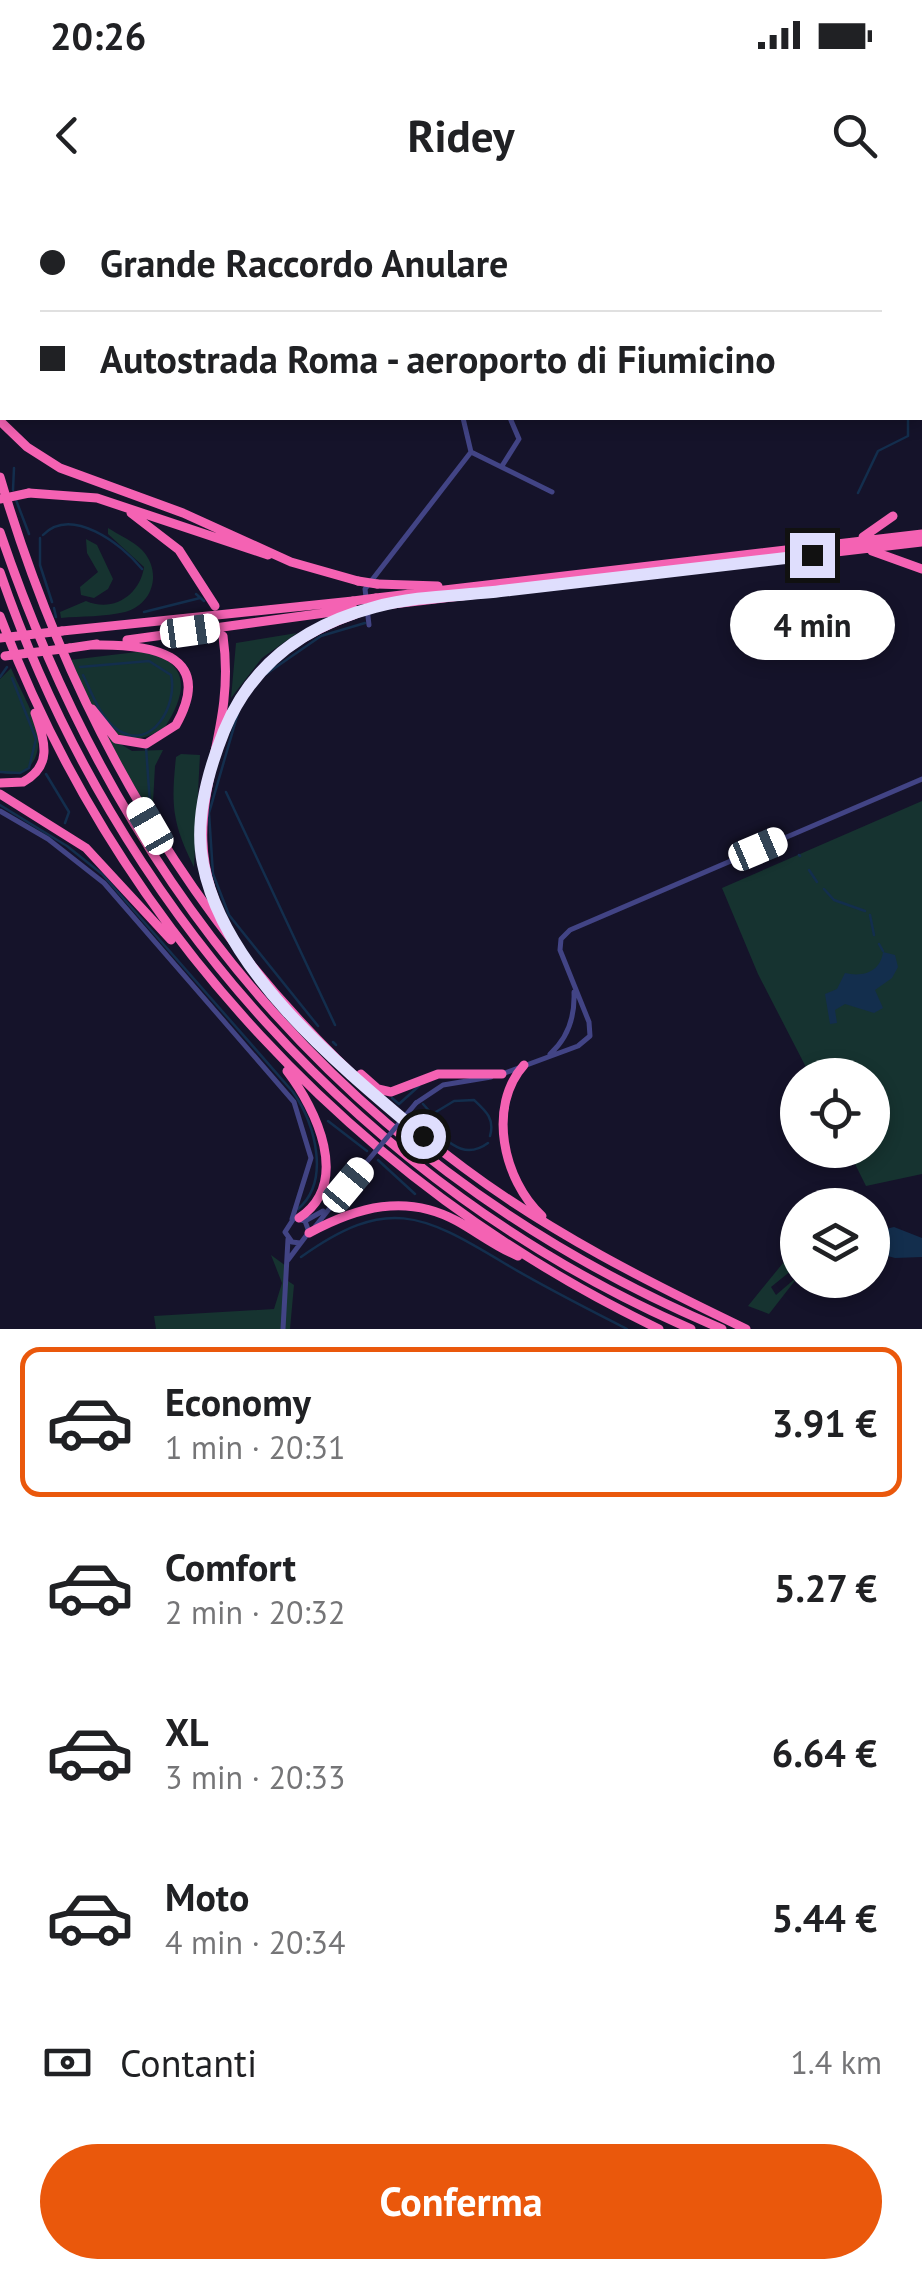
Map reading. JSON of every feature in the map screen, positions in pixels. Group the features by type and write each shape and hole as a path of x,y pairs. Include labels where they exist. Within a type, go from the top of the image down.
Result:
{"highway":[{"path":"0,420 26,448 60,468 171,508 280,558"},
{"path":"0,477 63,660 108,752 171,860 265,984 315,1038 463,1168 580,1244 746,1329"},
{"path":"0,499 29,493 97,498 358,581 500,584"},
{"path":"97,498 131,513 167,538 198,574 214,606"},
{"path":"852,546 893,516"},
{"path":"0,532 52,674 119,803 179,896 271,1010 383,1120 482,1196 608,1275 722,1329"},
{"path":"376,602 852,546 922,534"},
{"path":"2,656 500,584 922,542"},
{"path":"852,546 882,552 922,569"},
{"path":"0,572 48,694 92,782 171,908 248,1004 341,1100 443,1184 572,1268 691,1329"},
{"path":"0,638 353,608"},
{"path":"215,754 236,704 264,666 294,641 353,608"},
{"path":"0,616 45,741 44,760 28,780 0,783"},
{"path":"223,636 226,679 202,813 202,862 213,903 265,984"},
{"path":"63,660 96,717 118,741 146,744 175,727 187,696 178,662 150,646 94,645"},
{"path":"26,682 68,770 112,845 210,978"},
{"path":"0,794 98,858 271,1048 396,1165 545,1268"},
{"path":"315,1038 386,1092 438,1074 502,1074"},
{"path":"271,1048 310,1104 322,1139 322,1189 309,1212 299,1220"},
{"path":"524,1065 504,1096 510,1172 532,1207 580,1244"},
{"path":"309,1233 363,1208 418,1206 445,1215 658,1329"}],"street":[{"path":"463,420 471,452"},
{"path":"502,466 519,439 511,420"},
{"path":"471,452 552,492"},
{"path":"369,625 365,590 471,452"},
{"path":"288,1260 416,1103 442,1084 502,1074 581,1044 590,1036 589,1022 560,946 570,930 922,779"},
{"path":"0,812 48,839 104,884 294,1102 311,1158 299,1220 309,1233"},
{"path":"550,1054 566,1034 574,989"},
{"path":"571,1020 589,1022"},
{"path":"566,1034 581,1044"},
{"path":"283,1329 288,1260 285,1228 330,1207"},
{"path":"288,1239 300,1243"}],"green space":[{"path":"108,528 148,558 153,577 148,594 143,602 125,612 61,618 60,612 86,601 115,603 137,586 144,567 108,534"},
{"path":"86,539 97,545 113,579 108,589 94,598 81,595 80,587 98,572 87,553"},
{"path":"297,633 262,658 231,698 236,643"},
{"path":"145,651 170,663 177,671 181,690 165,727 146,737 129,738 104,724 70,660"},
{"path":"11,668 38,736 34,761 16,774 0,772 0,679"},
{"path":"104,734 132,751 163,750 155,766 153,803 145,807"},
{"path":"200,755 194,867 175,814 176,757"},
{"path":"922,801 922,1174 866,1186 857,1168 890,1168 890,1058 801,1058 758,974 722,888"},
{"path":"271,1255 286,1266 285,1279 294,1285 290,1329 156,1329 154,1316 274,1309 282,1283"},
{"path":"780,1267 780,1280 771,1287 776,1295 780,1292 781,1298 769,1314 748,1306"}],"water":[{"path":"883,952 895,955 898,967 892,978 875,990 883,1008 874,1013 845,1004 835,1010 837,1023 830,1024 825,994 837,989 845,973 864,974 874,969"},
{"path":"890,1228 922,1238 922,1257 890,1257"}],"waterway":[{"path":"858,493 878,451 908,436 908,420"},
{"path":"13,490 14,468"},
{"path":"16,500 29,534"},
{"path":"43,535 54,527 81,526 109,539 142,569"},
{"path":"40,538 40,565 52,602"},
{"path":"196,594 204,601"},
{"path":"144,612 200,598"},
{"path":"54,608 56,617"},
{"path":"266,674 321,636 365,623"},
{"path":"80,667 149,661 171,675 166,711 160,722 142,735 118,730 101,712 83,675"},
{"path":"0,677 7,667"},
{"path":"0,772 20,773 29,768 36,739 12,678"},
{"path":"238,713 209,813 213,874 229,915 318,1026"},
{"path":"146,747 150,804"},
{"path":"46,774 69,812 65,823"},
{"path":"226,792 335,1025"},
{"path":"0,805 67,846 102,874 293,1092 308,1120 317,1168 308,1197 298,1209"},
{"path":"809,870 817,882"},
{"path":"824,889 834,900 865,911"},
{"path":"870,915 874,935"},
{"path":"879,944 883,951"},
{"path":"333,1042 336,1045"},
{"path":"392,1098 399,1104 419,1086"},
{"path":"488,1143 461,1149 421,1121 454,1101 474,1100 490,1120 490,1136"},
{"path":"423,1104 432,1114"},
{"path":"328,1121 367,1151"},
{"path":"378,1160 415,1194"},
{"path":"301,1257 357,1225 404,1218 449,1232 627,1329"}],"route":[{"path":"423,1136 369,1090 265,984 213,903 202,862 202,813 215,754 245,689 276,653 294,641 376,606 812,555"}]}
